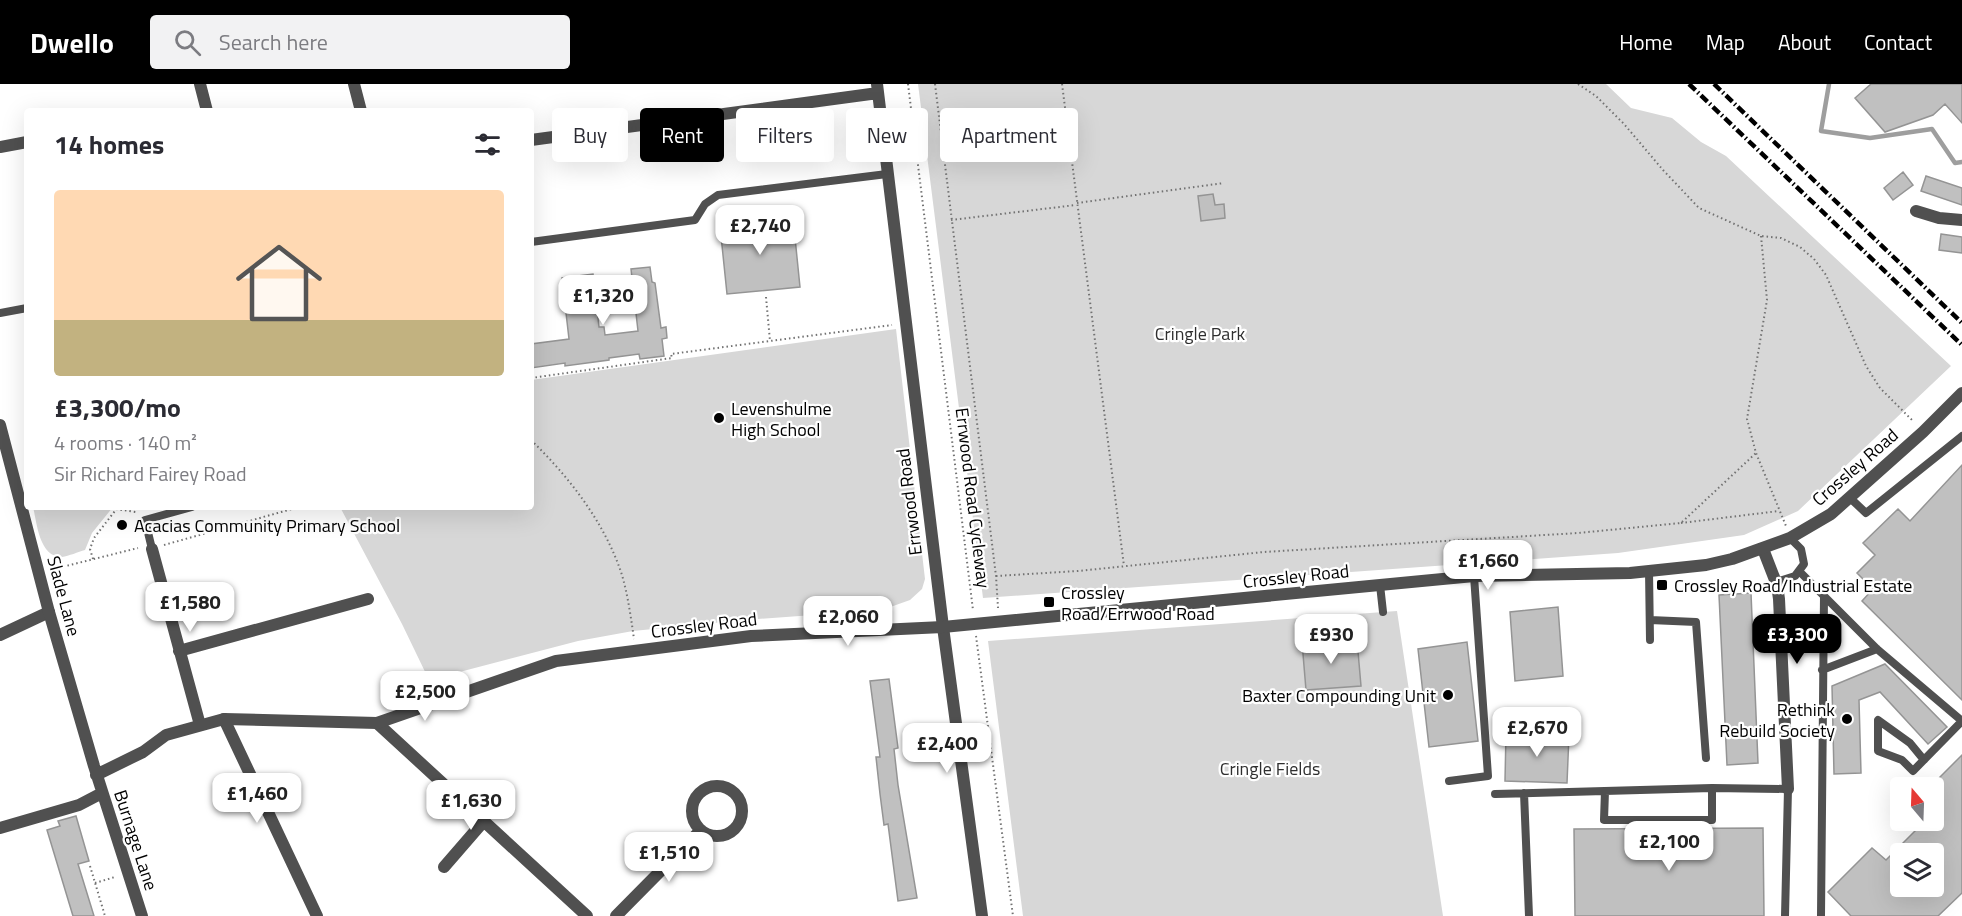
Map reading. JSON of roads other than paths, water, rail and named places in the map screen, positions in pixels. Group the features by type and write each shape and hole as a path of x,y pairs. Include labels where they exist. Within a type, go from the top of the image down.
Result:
{"street":[{"path":"200,84 206,108"},
{"path":"354,84 360,108"},
{"path":"534,140 877,89"},
{"name":"Errwood Road","path":"877,89 943,627 982,916"},
{"path":"0,147 24,143"},
{"path":"1916,211 1939,218 1962,220"},
{"name":"Crossley Road","path":"96,776 143,752 166,735 200,725 224,720 377,723 556,661 751,636 943,627 1474,576 1649,571 1706,565 1763,549 1790,538 1831,514 1923,432 1962,393"},
{"name":"Slade Lane","path":"0,425 49,612 96,776"},
{"path":"152,549 200,725"},
{"path":"1763,549 1776,582 1779,599 1788,789"},
{"path":"179,651 368,599"},
{"path":"0,635 49,612"},
{"path":"224,720 317,916"},
{"path":"377,723 586,916"},
{"name":"Burnage Lane","path":"96,776 141,916"},
{"path":"717,786 732,791 741,804 742,812 736,827 723,836 715,837 701,830 695,824 692,816 695,799 708,788 717,786"},
{"path":"0,828 79,806 102,793"},
{"path":"444,867 483,822"},
{"path":"616,916 701,830"}],"lane":[{"path":"534,242 695,220 705,204 718,195 887,174"},
{"path":"0,313 24,309"},
{"path":"1850,498 1866,513 1962,436"},
{"path":"152,549 145,520 181,510"},
{"path":"1776,582 1789,579 1800,572 1804,564 1801,549 1790,538"},
{"path":"1649,571 1650,640"},
{"path":"1800,572 1877,649 1962,721 1924,760 1913,771 1902,760 1878,751 1878,720 1910,743 1924,760"},
{"path":"1449,781 1488,776 1474,576"},
{"path":"1380,585 1383,612"},
{"path":"1821,916 1824,596"},
{"path":"1650,620 1696,622 1706,758"},
{"path":"1822,670 1877,649"},
{"path":"1605,791 1604,820 1712,820 1712,788"},
{"path":"1495,794 1712,788 1788,789 1787,914"},
{"path":"1524,793 1529,916"}],"waterway":[{"path":"1829,84 1821,131 1870,138 1932,129 1955,163 1962,162"}],"railway":[{"path":"1689,84 1962,345"},
{"path":"1714,84 1962,323"}],"place":[{"name":"Levenshulme High School","path":"719,418"},
{"name":"Acacias Community Primary School","path":"122,525"},
{"name":"Crossley Road/Industrial Estate","path":"1662,585"},
{"name":"Crossley Road/Errwood Road","path":"1049,602"},
{"name":"Baxter Compounding Unit","path":"1448,695"},
{"name":"Rethink Rebuild Society","path":"1847,719"}],"park label":[{"name":"Cringle Park","path":"1200,333"},
{"name":"Cringle Fields","path":"1270,768"}]}
